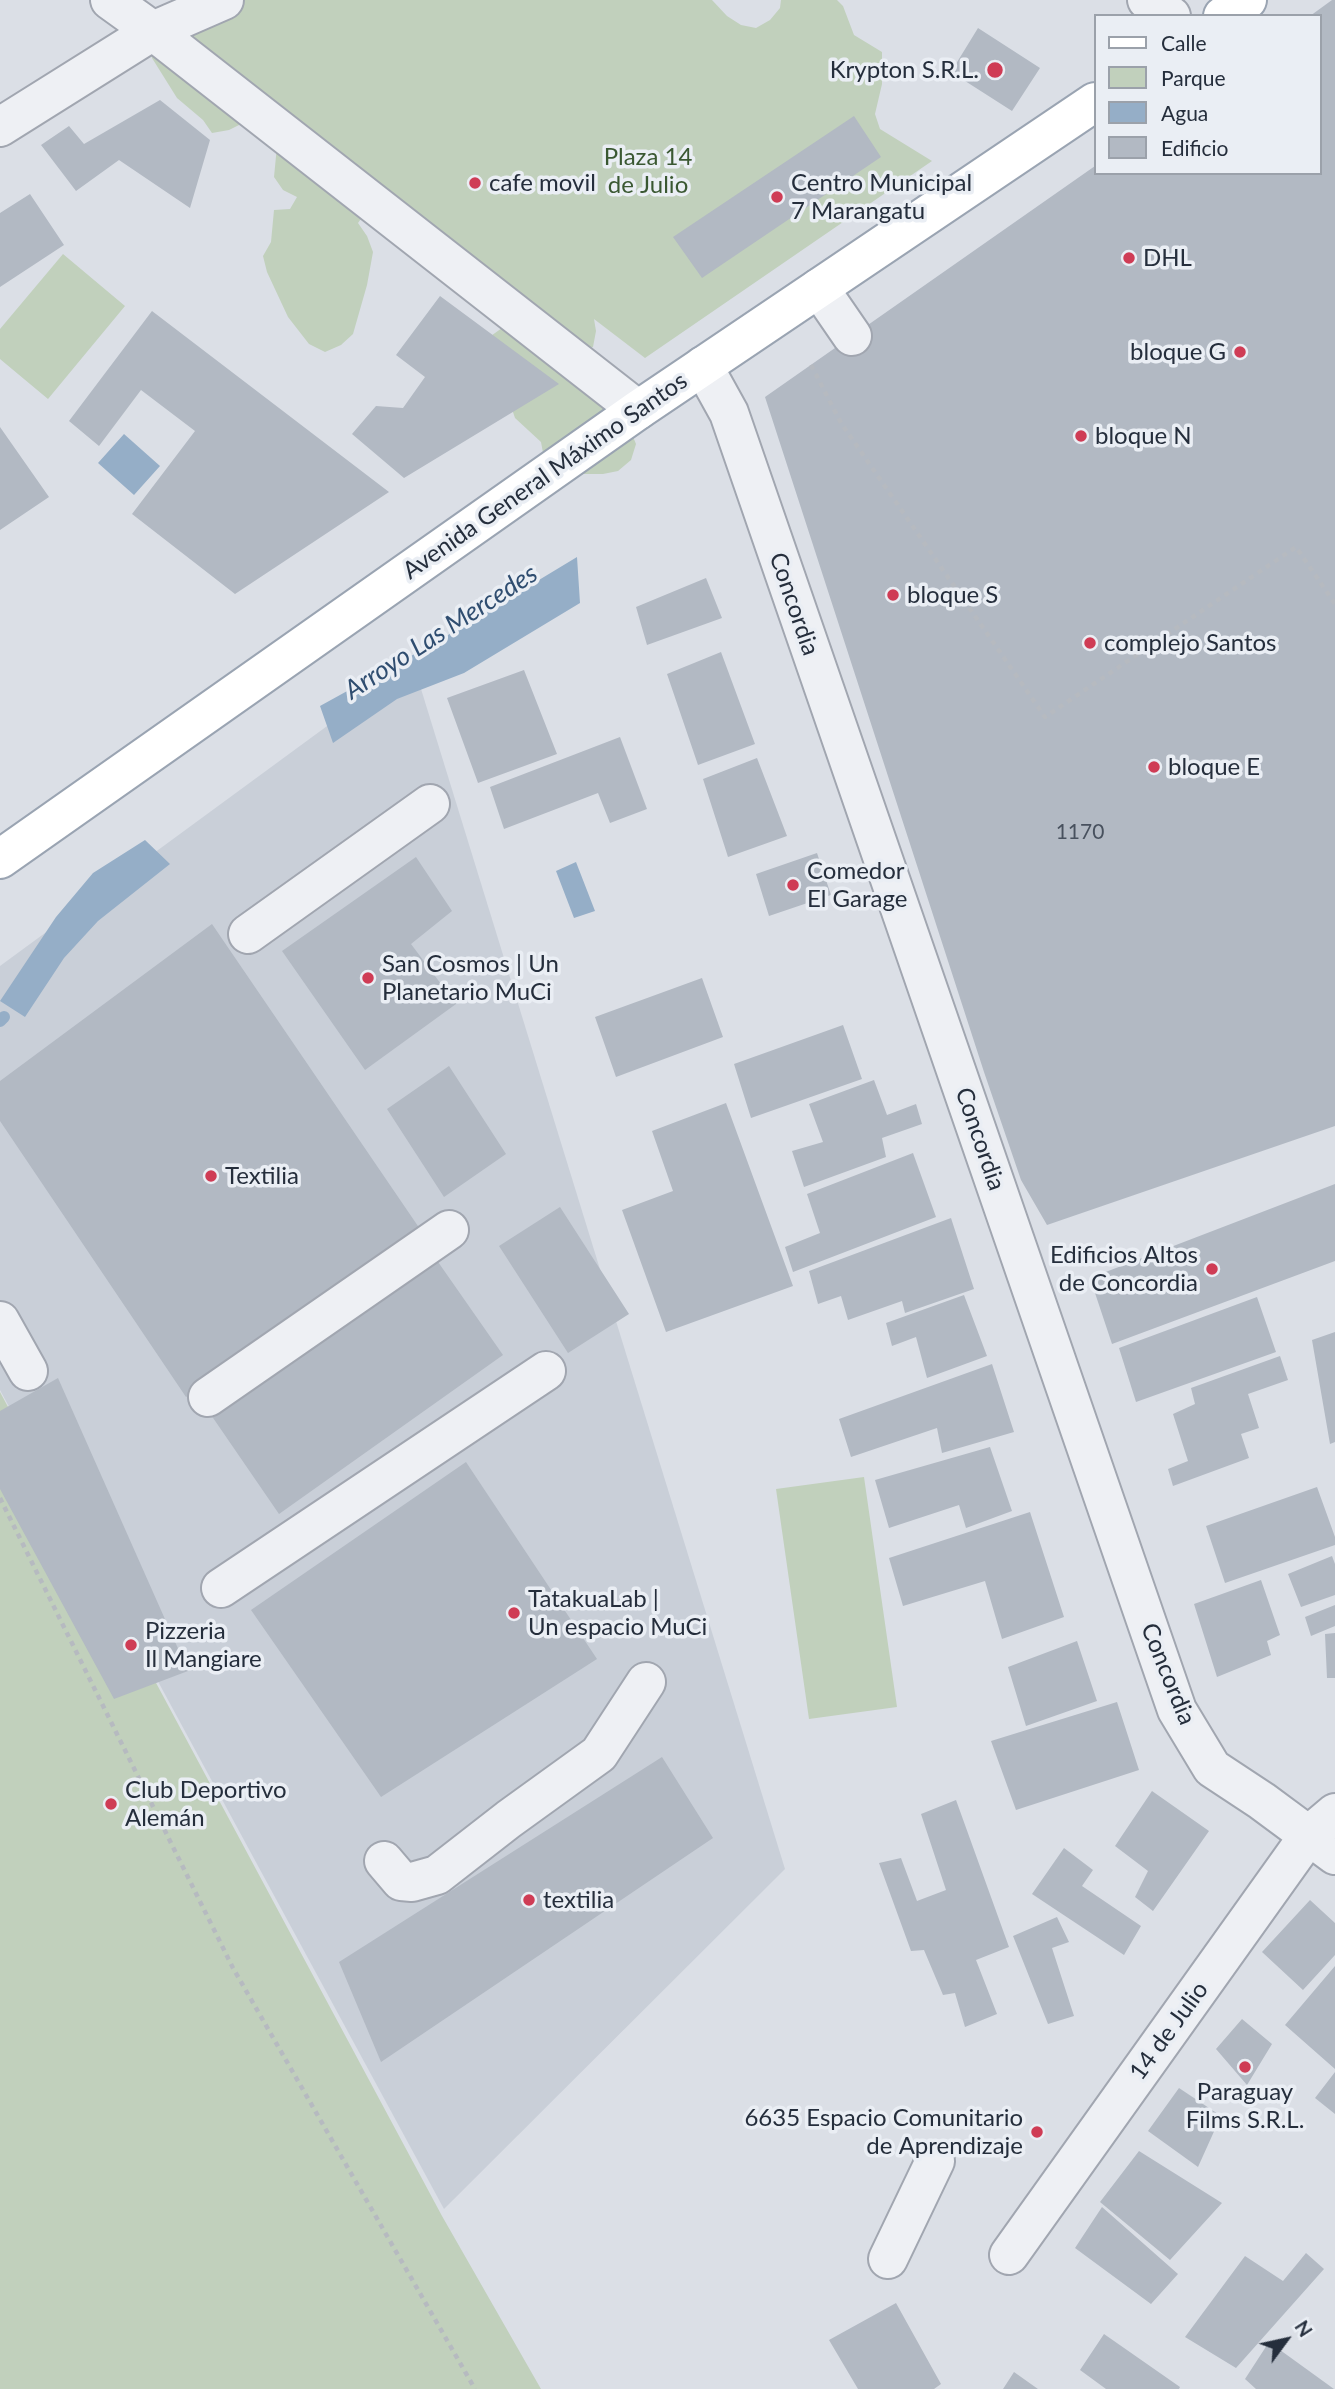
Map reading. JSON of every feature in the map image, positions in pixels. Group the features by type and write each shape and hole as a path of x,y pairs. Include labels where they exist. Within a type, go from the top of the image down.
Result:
{"main road":[{"path":"1226,14 1247,0"},
{"name":"Avenida General Máximo Santos","path":"0,859 638,410 1094,103"}],"street":[{"path":"110,0 153,30 638,410"},
{"path":"0,127 153,30 224,0"},
{"path":"1147,0 1168,14"},
{"path":"819,288 852,336"},
{"name":"Concordia","path":"703,366 729,413 1177,1710 1212,1768 1326,1834"},
{"path":"247,934 430,803"},
{"path":"208,1397 449,1230"},
{"path":"0,1321 29,1371"},
{"path":"221,1588 546,1371"},
{"path":"384,1861 401,1881 412,1882 437,1875 599,1754 646,1682"},
{"name":"14 de Julio","path":"1009,2255 1326,1834"},
{"path":"888,2259 935,2161"}],"path":[{"path":"811,365 841,422 1045,717 1296,547 1335,604"},
{"path":"0,1498 233,1968 475,2389"}],"shaded area":[{"path":"413,663 785,1869 444,2209 0,1390 0,966"}],"green space":[{"name":"Plaza 14 de Julio","path":"181,0 712,0 727,16 741,25 756,28 770,20 780,8 781,0 837,0 843,6 854,35 882,52 882,84 875,114 880,129 932,161 645,358 594,319 596,331 593,347 578,351 629,427 636,444 631,460 618,471 571,474 544,458 541,442 515,418 488,338 502,328 437,231 413,209 382,207 367,210 358,223 373,252 353,334 341,345 325,352 309,344 288,317 267,272 263,256 271,242 274,210 290,209 297,197 283,190 274,177 277,146 243,123 229,130 212,133 203,120 177,98 152,58 149,43"},
{"path":"63,254 125,306 48,399 0,359 0,329"},
{"name":"Club Deportivo Alemán","path":"0,1392 442,2216 541,2389 0,2389"},
{"path":"864,1477 897,1707 809,1719 776,1489"}],"water":[{"path":"124,434 160,466 134,495 98,463"},
{"path":"577,557 580,603 464,673 397,699 333,743 320,706 438,641"},
{"path":"145,840 170,864 98,921 64,958 25,1017 0,1001 56,917 93,873"},
{"path":"576,862 595,911 574,918 556,871"}],"building":[{"name":"complejo Santos","path":"1335,0 1335,1126 1047,1225 1021,1180 984,1072 765,397 1094,167 1094,175 1321,175 1321,14 1313,14"},
{"name":"Krypton S.R.L.","path":"978,28 1040,68 1012,111 951,72"},
{"path":"160,100 210,140 190,208 119,160 76,191 41,145 69,126 84,144"},
{"name":"Centro Municipal 7 Marangatu","path":"854,116 881,157 702,278 673,237"},
{"path":"30,194 64,245 0,287 0,213"},
{"path":"440,296 559,384 404,478 352,434 376,406 403,408 425,377 396,355"},
{"path":"152,311 389,492 235,594 132,514 195,431 141,390 99,446 69,421"},
{"path":"0,427 49,497 0,530"},
{"path":"706,578 722,618 647,645 636,607"},
{"path":"721,652 755,744 698,765 667,674"},
{"path":"524,670 557,754 478,783 447,698"},
{"path":"620,737 647,809 610,823 598,793 504,829 490,787"},
{"path":"757,758 787,836 728,857 703,779"},
{"name":"Comedor El Garage","path":"817,853 831,895 769,916 756,874"},
{"name":"San Cosmos | Un Planetario MuCi","path":"416,857 452,911 411,944 456,1004 365,1070 282,951"},
{"name":"Textilia","path":"212,924 422,1232 186,1397 0,1121 0,1081"},
{"path":"702,978 723,1037 616,1077 595,1017"},
{"path":"843,1025 862,1079 751,1118 734,1064"},
{"path":"449,1066 506,1154 444,1197 387,1109"},
{"path":"874,1080 887,1115 916,1104 922,1124 882,1138 886,1157 804,1187 792,1151 823,1142 809,1104"},
{"path":"726,1103 793,1286 666,1332 622,1210 673,1191 652,1131"},
{"path":"913,1153 936,1217 793,1272 785,1247 820,1233 807,1194"},
{"name":"Edificios Altos de Concordia","path":"1335,1184 1335,1261 1112,1344 1090,1278"},
{"path":"560,1207 629,1314 568,1353 499,1246"},
{"path":"951,1218 974,1289 905,1313 902,1301 848,1320 841,1296 818,1304 809,1271"},
{"path":"436,1259 503,1355 279,1514 209,1412"},
{"path":"964,1295 987,1356 927,1378 916,1337 892,1346 886,1323"},
{"path":"1257,1297 1276,1352 1136,1402 1119,1348"},
{"path":"1335,1332 1335,1442 1330,1444 1312,1340"},
{"path":"1280,1356 1288,1380 1248,1394 1259,1428 1241,1434 1249,1458 1173,1486 1168,1469 1188,1461 1173,1414 1195,1404 1191,1388"},
{"path":"992,1364 1014,1432 942,1453 937,1428 851,1457 839,1419"},
{"path":"58,1378 188,1671 114,1699 0,1489 0,1411"},
{"path":"990,1447 1012,1511 966,1528 959,1505 889,1528 875,1480"},
{"path":"466,1462 597,1659 381,1797 251,1610"},
{"path":"1317,1487 1335,1537 1335,1545 1225,1583 1206,1526"},
{"path":"1030,1512 1064,1617 1002,1639 985,1581 903,1606 889,1558"},
{"path":"1332,1556 1335,1564 1335,1595 1301,1607 1288,1574"},
{"path":"1261,1580 1280,1635 1267,1641 1271,1655 1217,1677 1194,1604"},
{"path":"1335,1605 1335,1626 1311,1636 1305,1617"},
{"path":"1335,1633 1335,1678 1327,1678 1325,1634"},
{"path":"1077,1641 1097,1701 1026,1726 1008,1667"},
{"path":"1117,1702 1139,1770 1016,1810 991,1741"},
{"name":"textilia","path":"662,1757 713,1838 381,2062 339,1962"},
{"path":"1152,1791 1209,1831 1153,1911 1135,1897 1148,1871 1115,1846"},
{"path":"956,1800 1009,1947 976,1960 997,2014 965,2027 955,1993 943,1995 924,1950 911,1951 879,1863 901,1858 917,1901 946,1890 921,1814"},
{"path":"1064,1848 1093,1870 1082,1886 1141,1926 1124,1955 1032,1894"},
{"path":"1310,1900 1335,1923 1335,1955 1303,1990 1262,1952"},
{"path":"1057,1917 1069,1942 1052,1948 1074,2016 1048,2024 1013,1936"},
{"path":"1335,1966 1335,2069 1285,2025"},
{"name":"Paraguay Films S.R.L.","path":"1242,2019 1272,2044 1247,2085 1216,2049"},
{"path":"1335,2072 1335,2114 1315,2098"},
{"path":"1179,2088 1221,2116 1198,2167 1148,2131"},
{"path":"1139,2151 1222,2203 1170,2260 1100,2202"},
{"path":"1102,2207 1178,2274 1151,2304 1075,2248"},
{"path":"1306,2253 1324,2269 1236,2368 1185,2337 1245,2256 1283,2281"},
{"path":"896,2303 941,2384 934,2389 858,2389 829,2340"},
{"path":"1104,2334 1180,2387 1179,2389 1106,2389 1080,2370"},
{"path":"1269,2342 1334,2389 1256,2389 1245,2379"},
{"path":"1014,2372 1038,2389 1003,2389"}],"waterway":[{"name":"Arroyo Las Mercedes","path":"0,1021 4,1017"}],"place":[{"name":"Krypton S.R.L.","path":"995,70"},
{"name":"cafe movil","path":"475,183"},
{"name":"Centro Municipal 7 Marangatu","path":"777,197"},
{"name":"DHL","path":"1129,258"},
{"name":"bloque G","path":"1240,352"},
{"name":"bloque N","path":"1081,436"},
{"name":"bloque S","path":"893,595"},
{"name":"complejo Santos","path":"1090,643"},
{"name":"bloque E","path":"1154,767"},
{"name":"Comedor El Garage","path":"793,885"},
{"name":"San Cosmos | Un Planetario MuCi","path":"368,978"},
{"name":"Textilia","path":"211,1176"},
{"name":"Edificios Altos de Concordia","path":"1212,1269"},
{"name":"TatakuaLab | Un espacio MuCi","path":"514,1613"},
{"name":"Pizzeria Il Mangiare","path":"131,1645"},
{"name":"Club Deportivo Alemán","path":"111,1804"},
{"name":"textilia","path":"529,1900"},
{"name":"Paraguay Films S.R.L.","path":"1245,2067"},
{"name":"6635 Espacio Comunitario de Aprendizaje","path":"1037,2132"}]}
